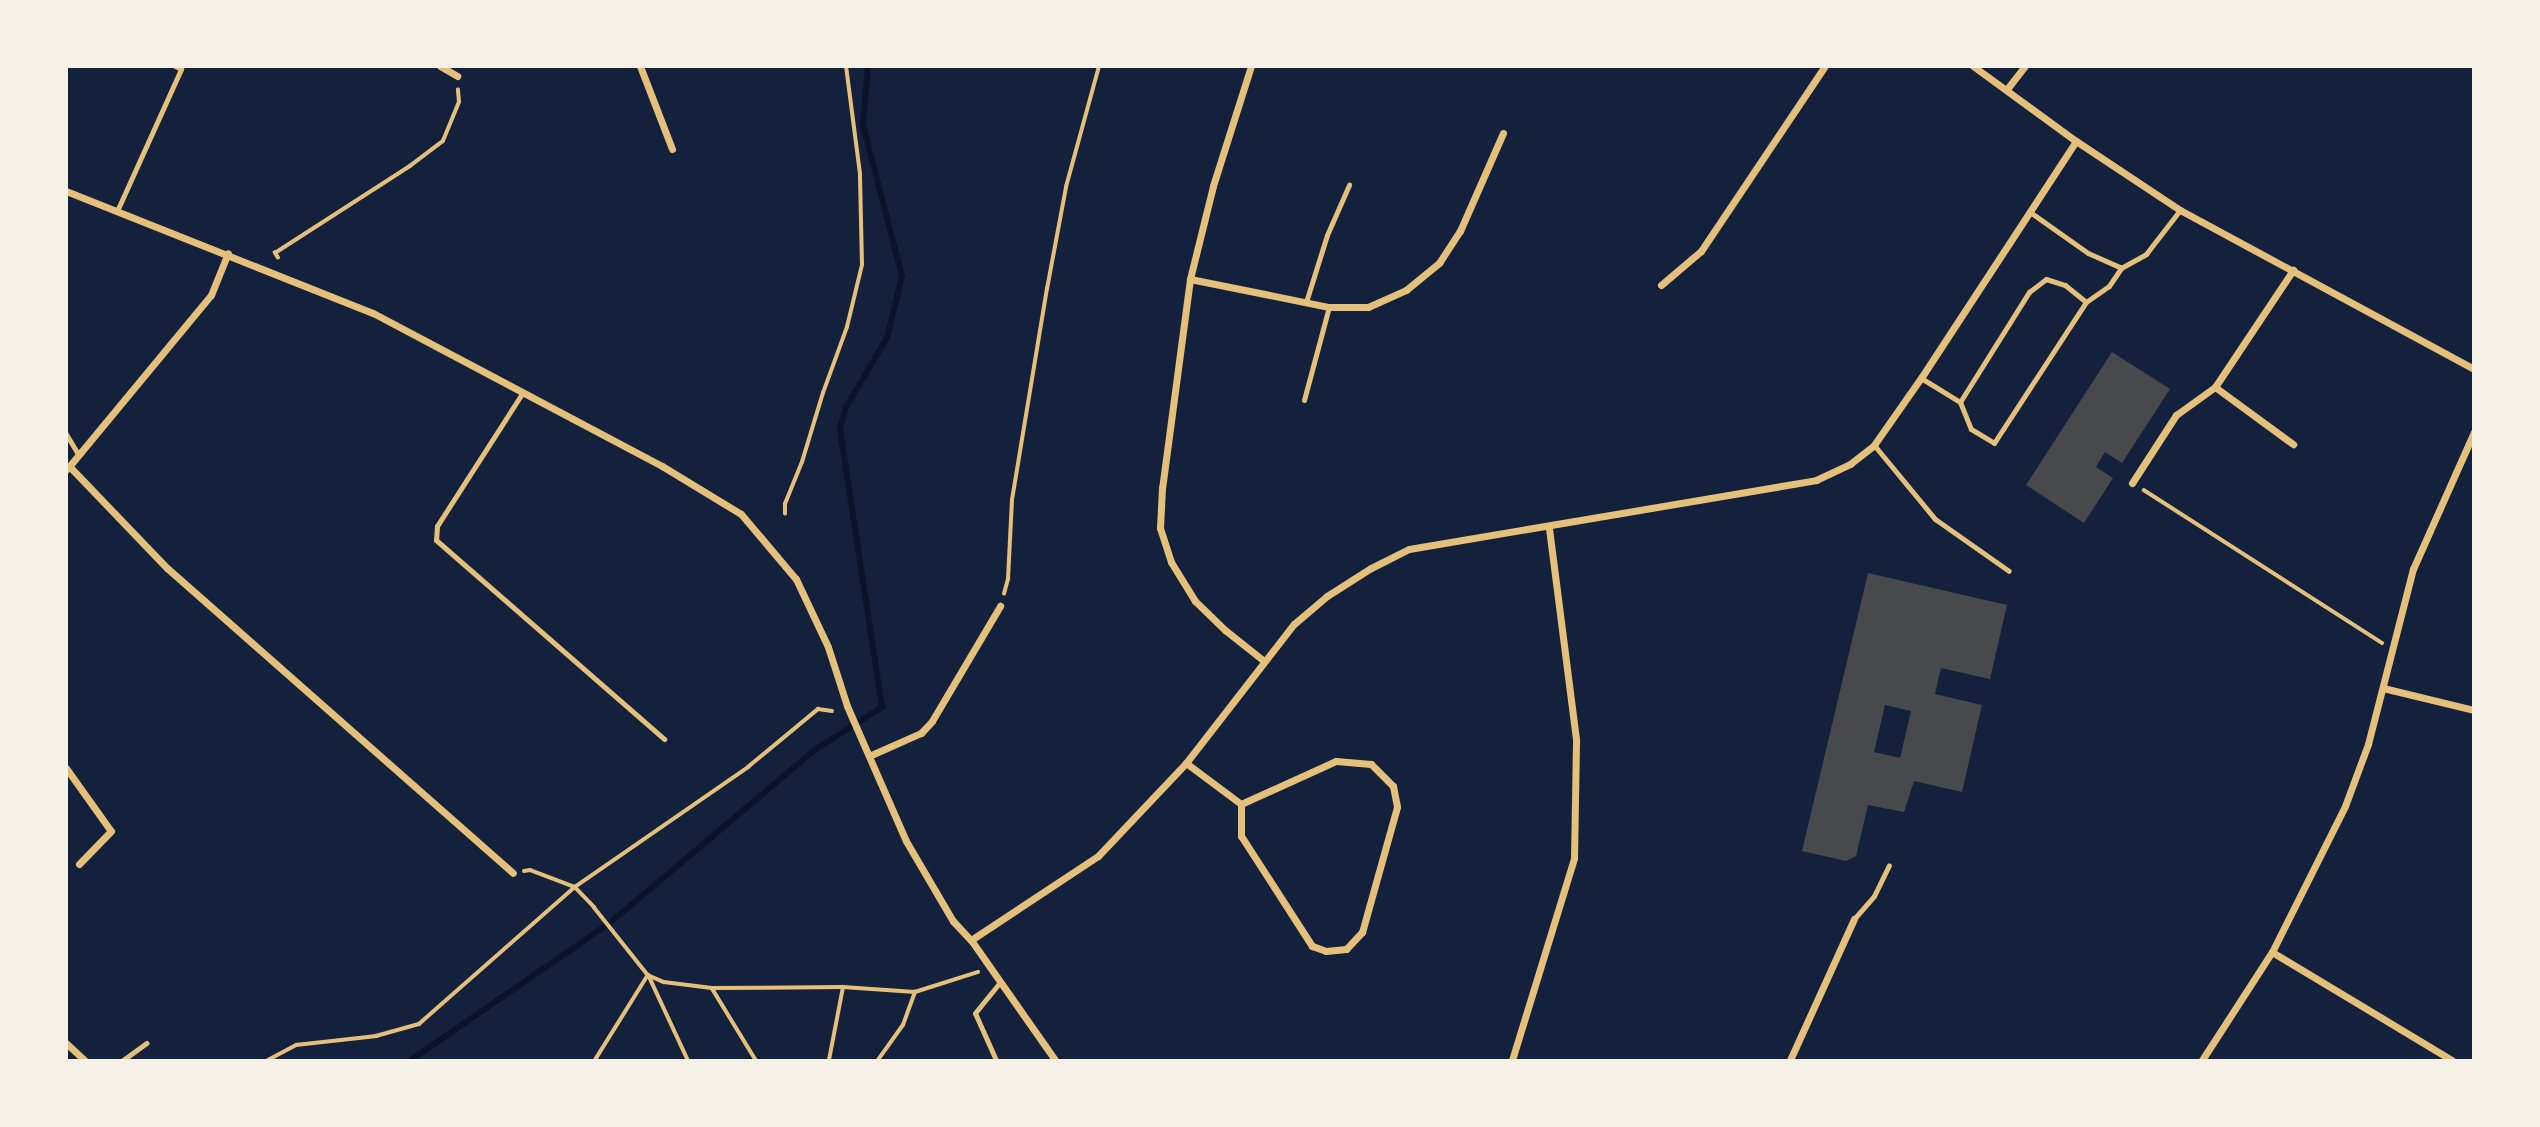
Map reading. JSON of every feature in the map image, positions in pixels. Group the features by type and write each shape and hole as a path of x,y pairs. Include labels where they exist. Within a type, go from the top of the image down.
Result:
{"street":[{"path":"440,66 457,76"},
{"path":"640,66 672,149"},
{"path":"1251,66 1213,186 1190,279 1172,406 1160,528 1171,562 1195,601 1224,630 1264,662"},
{"path":"1661,285 1701,251 1825,66"},
{"path":"1973,66 2076,141 2180,210 2473,369"},
{"path":"2007,89 2025,66"},
{"path":"1190,279 1329,307 1368,307 1406,290 1438,263 1460,231 1503,133"},
{"path":"971,940 1098,856 1186,763 1294,624 1327,596 1371,568 1409,549 1816,480 1850,464 1874,445 1921,378 2076,141"},
{"path":"66,191 373,313 662,466 741,514 796,579 828,647 846,706 906,841 953,921 971,940 1055,1060"},
{"path":"228,254 211,295 68,468 167,568 513,873"},
{"path":"2132,483 2176,415 2215,387 2293,270"},
{"path":"2215,387 2293,444"},
{"path":"2202,1060 2272,952 2345,806 2368,744 2413,569 2473,432"},
{"path":"1512,1060 1574,858 1576,738 1549,527"},
{"path":"869,756 920,733 932,721 1000,606"},
{"path":"2383,688 2473,710"},
{"path":"1336,761 1371,764 1393,786 1397,807 1362,932 1346,949 1326,951 1312,946 1241,836 1241,804 1336,761"},
{"path":"1186,763 1241,804"},
{"path":"66,768 111,831 79,864"},
{"path":"1790,1060 1854,919"},
{"path":"2272,952 2452,1060"},
{"path":"66,1043 84,1060"}],"lane":[{"path":"117,211 181,69 175,66"},
{"path":"1306,302 1327,235 1349,184"},
{"path":"1921,378 1960,402 1971,429 1994,443 2086,302 2109,286 2122,268 2146,254 2180,210"},
{"path":"2030,212 2088,253 2122,268"},
{"path":"1960,402 2029,292 2046,279 2065,285 2086,302"},
{"path":"1304,400 1329,307"},
{"path":"523,392 437,526 436,540 664,739"},
{"path":"66,434 78,454"},
{"path":"1874,445 1935,519 2009,571"},
{"path":"1854,919 1874,896 1889,865"},
{"path":"996,1060 975,1013 999,983"},
{"path":"123,1060 146,1043"}],"path":[{"path":"785,514 785,504 803,462 822,393 847,327 862,265 860,174 846,66"},
{"path":"1000,606 1008,579 1012,500 1066,187 1099,66"},
{"path":"278,257 275,253 410,166 443,141 459,102 457,76"},
{"path":"2132,483 2393,650"},
{"path":"268,1060 296,1045 376,1036 419,1024 575,887 748,767 818,709 832,711"},
{"path":"513,873 530,870 575,887 594,907 649,976 688,1060"},
{"path":"649,976 664,982 712,988 843,987 915,992 990,968"},
{"path":"595,1060 649,976"},
{"path":"830,1060 843,987"},
{"path":"712,988 756,1060"},
{"path":"878,1060 902,1025 915,992"}],"building":[{"path":"2112,352 2170,389 2122,463 2105,452 2096,467 2113,478 2084,523 2026,485"},
{"path":"1868,573 2007,605 1990,679 1941,668 1935,694 1982,705 1962,792 1914,781 1904,812 1868,805 1856,856 1846,861 1802,851","holes":["1885,705 1911,711 1900,758 1874,752"]}],"waterway":[{"path":"411,1060 611,922 813,751 882,707 840,428 846,407 887,338 902,276 863,125 868,66"}]}
